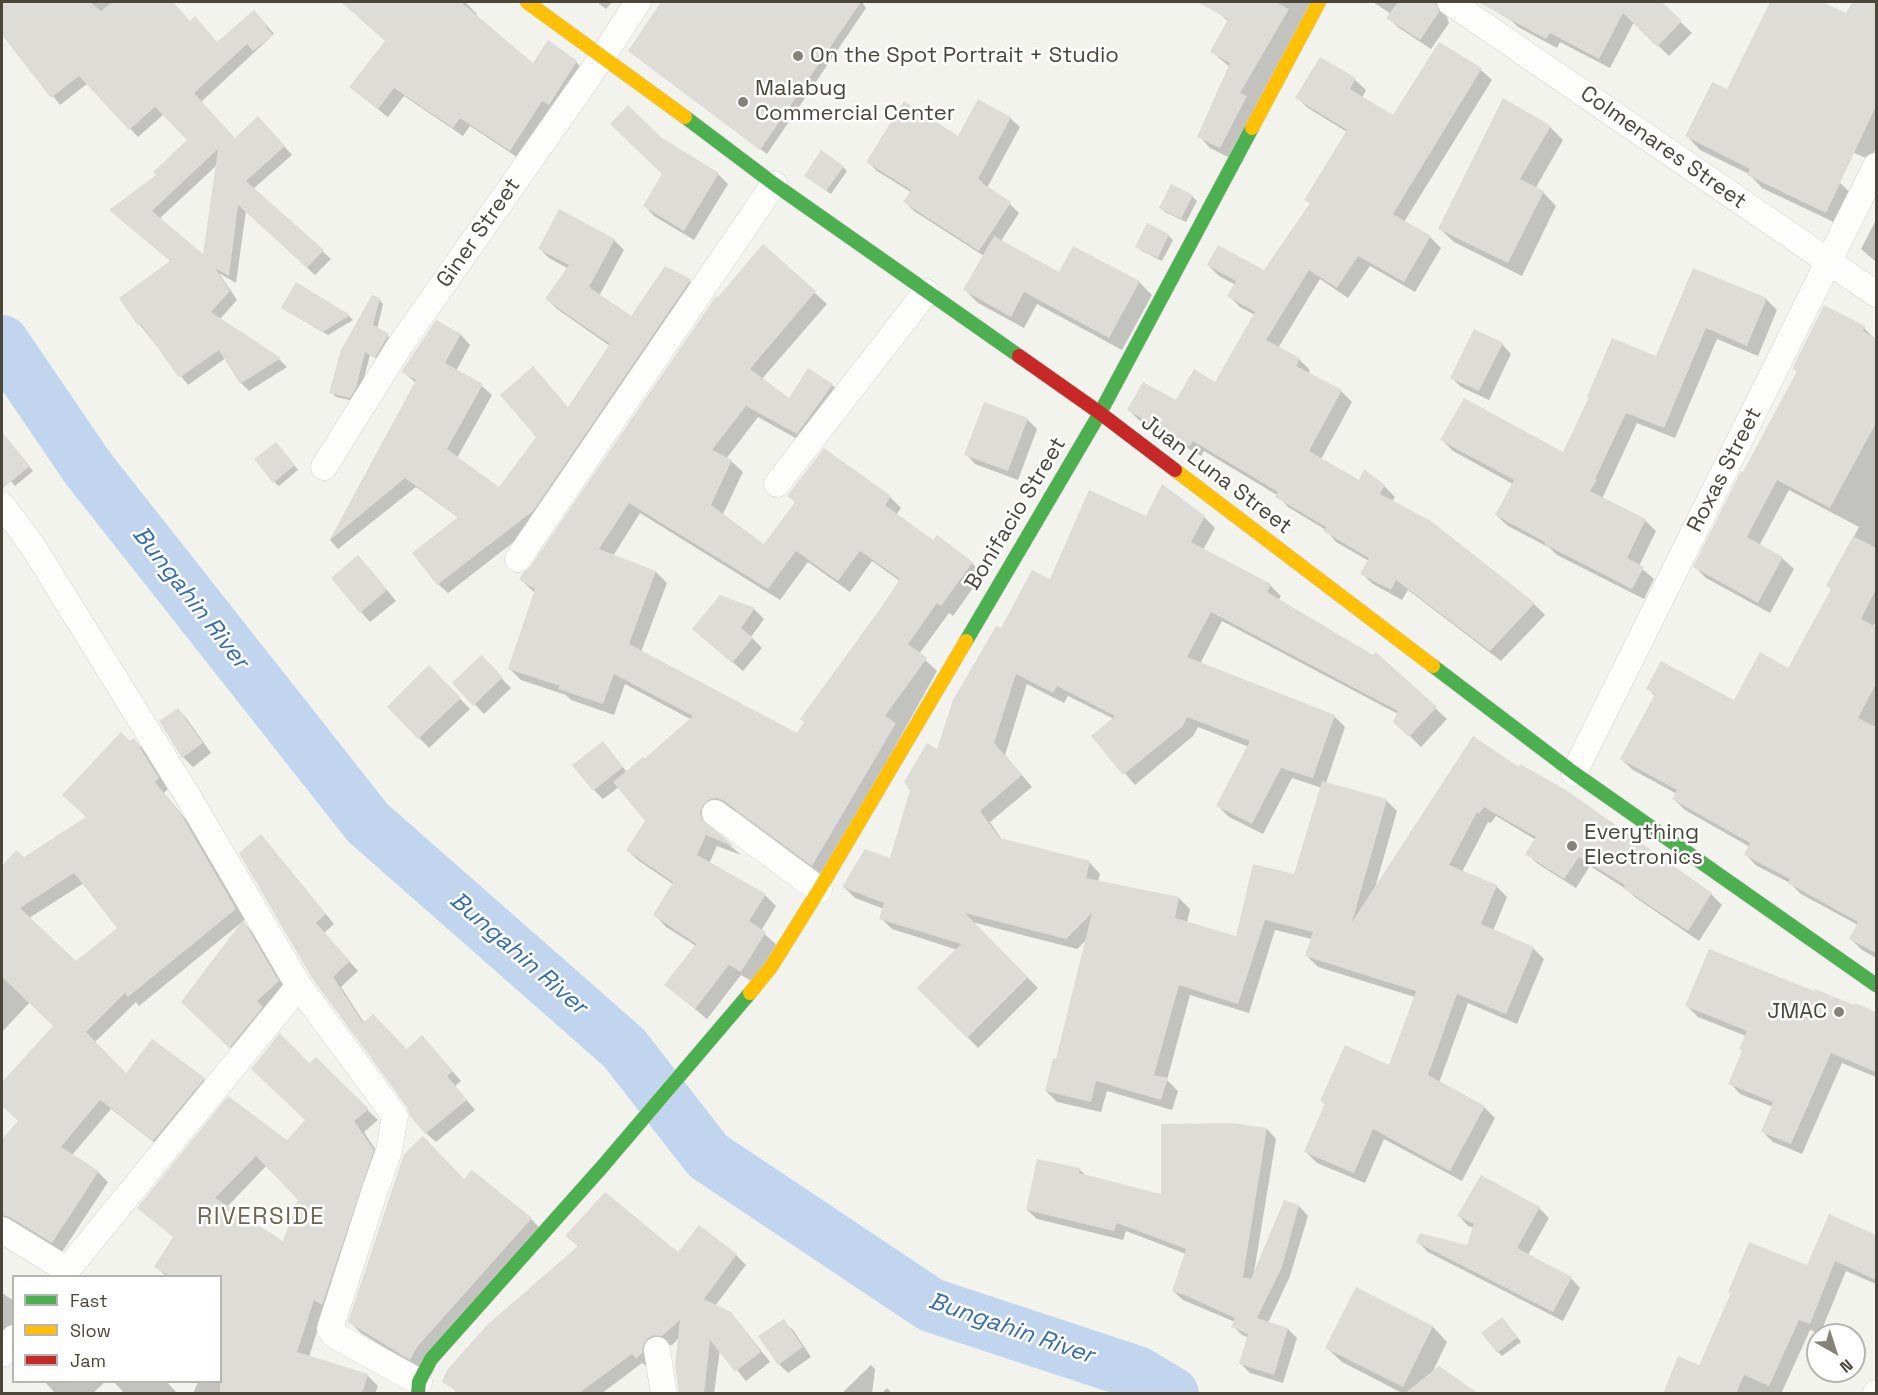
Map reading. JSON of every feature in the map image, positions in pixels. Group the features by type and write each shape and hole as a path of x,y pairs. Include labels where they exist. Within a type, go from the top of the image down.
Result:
{"street":[{"name":"Juan Luna Street","path":"527,2 774,184 1100,413 1574,774 1876,985"},
{"name":"Giner Street","path":"324,467 399,347 603,56 638,2"},
{"name":"Bonifacio Street","path":"419,1388 431,1359 602,1167 771,967 819,890 1100,413 1318,2"},
{"name":"Colmenares Street","path":"1450,2 1876,294"},
{"name":"Roxas Street","path":"1574,774 1876,166"},
{"path":"518,559 774,184"},
{"path":"777,484 926,292"},
{"path":"2,505 32,545 189,798 299,986 395,1116 390,1151 330,1329 334,1335 419,1388"},
{"path":"715,813 819,890"},
{"path":"2,1230 64,1273 299,986"},
{"path":"2,1354 12,1341"},
{"path":"657,1350 664,1394"}],"building":[{"path":"2,2 90,2 101,11 112,2 173,2 190,21 195,16 217,42 254,10 268,26 266,27 273,35 253,51 247,44 194,93 235,138 258,116 285,146 246,181 324,250 307,268 238,205 229,276 215,268 230,291 211,312 281,358 240,384 219,350 179,378 141,324 138,326 119,298 170,261 109,210 156,175 153,172 187,140 155,107 129,130 79,76 51,98 2,35","holes":["218,149 203,254 152,211"]},
{"path":"341,2 461,2 533,63 548,40 577,61 549,105 542,101 510,151 460,118 453,128 394,88 378,109 349,87 385,41"},
{"name":"Malabug Commercial Center","path":"661,2 861,2 760,150 628,51"},
{"path":"1197,2 1275,2 1289,9 1240,93 1247,96 1220,148 1197,137 1230,63 1210,52 1228,19"},
{"path":"1398,2 1435,2 1439,12 1420,40 1386,18"},
{"path":"1478,2 1662,2 1682,21 1657,47 1623,13 1599,59 1550,33 1546,39"},
{"path":"1770,2 1822,2 1846,13 1852,2 1876,2 1876,106 1826,213 1747,175 1750,169 1685,136 1712,82 1727,89"},
{"path":"1439,42 1482,68 1393,214 1431,236 1404,282 1358,256 1337,288 1309,270 1266,340 1300,358 1296,366 1342,390 1309,451 1359,480 1364,469 1385,485 1380,494 1431,521 1535,603 1490,651 1396,580 1391,590 1360,574 1369,558 1323,531 1326,527 1275,497 1278,492 1193,441 1190,446 1127,410 1143,382 1176,400 1194,369 1215,382 1255,312 1227,296 1236,281 1207,265 1218,245 1264,270 1310,203 1304,200 1347,130 1295,98 1320,57 1356,78 1350,89 1393,115"},
{"path":"1503,98 1551,126 1520,179 1544,191 1508,263 1438,229"},
{"path":"978,99 1011,117 978,179 1011,202 979,251 903,202 911,190 866,162 904,101 958,136"},
{"path":"628,105 662,138 719,173 684,231 643,206 662,174 610,124"},
{"path":"821,150 844,166 826,191 804,176"},
{"path":"1171,184 1193,195 1181,219 1159,208"},
{"path":"559,209 615,239 589,287 631,316 665,266 691,279 533,511 437,585 412,553 458,517 405,478 329,541 416,380 401,372 436,320 461,334 445,363 483,384 447,449 499,487 536,437 500,395 533,366 568,407 610,344 545,299 569,265 538,249"},
{"path":"1147,223 1169,234 1158,258 1135,247"},
{"path":"994,236 1059,272 1073,246 1140,281 1109,338 1024,292 1011,317 963,290"},
{"path":"763,244 816,291 750,369 789,398 808,368 833,384 797,434 746,406 712,450 732,460 711,505 764,544 795,502 787,496 824,448 891,496 885,505 933,540 937,535 973,562 941,606 937,603 908,644 927,658 885,716 896,723 812,866 724,801 717,798 710,799 703,805 700,812 702,819 735,847 706,835 697,855 766,894 749,921 766,932 741,972 729,965 695,1009 664,985 696,944 653,915 673,882 626,850 645,821 613,782 643,757 644,759 693,716 614,674 603,704 558,689 560,686 508,669 535,589 519,580 716,296 718,297","holes":["629,503 768,589 796,551 838,581 860,551 900,579 800,719 804,722 797,733 629,644 656,571 599,549"]},
{"path":"1693,268 1767,298 1747,346 1706,328 1664,428 1626,413 1595,479 1597,480 1590,491 1646,519 1627,558 1644,567 1632,589 1544,544 1545,542 1495,515 1514,480 1440,440 1464,398 1563,452 1589,397 1587,397 1612,338 1656,356"},
{"path":"296,282 350,315 323,332 281,308"},
{"path":"372,295 380,298 373,325 389,334 375,358 365,352 356,388 350,398 329,393 341,350"},
{"path":"1824,305 1865,326 1863,331 1876,338 1876,423 1830,508 1777,480 1747,537 1783,557 1758,603 1693,567 1741,471 1743,472 1797,371 1792,369"},
{"path":"1474,329 1503,343 1479,391 1450,378"},
{"path":"984,402 1028,418 1008,471 964,455"},
{"path":"2,432 30,466 2,489"},
{"path":"276,442 295,465 273,483 254,459"},
{"path":"1162,484 1205,516 1191,542 1271,584 1267,592 1373,655 1376,652 1437,707 1409,737 1393,722 1398,711 1211,612 1187,657 1335,715 1313,778 1281,768 1252,824 1216,806 1250,741 1187,717 1183,726 1123,775 1091,736 1115,716 1057,686 1053,693 1016,674 994,743 1022,775 980,811 1000,838 1090,861 1086,878 1179,897 1175,918 1236,936 1253,864 1294,874 1322,781 1387,799 1352,922 1473,736 1519,767 1520,764 1566,790 1712,893 1688,931 1623,888 1625,885 1579,857 1564,879 1525,854 1536,837 1484,807 1479,814 1477,812 1449,865 1497,885 1481,924 1534,947 1506,1014 1457,994 1428,1075 1485,1106 1450,1171 1373,1129 1354,1173 1304,1152 1325,1103 1320,1101 1345,1045 1389,1065 1416,991 1305,956 1313,932 1265,920 1238,1004 1179,985 1154,1075 1168,1078 1161,1100 1096,1081 1091,1102 1045,1091 1053,1058 1056,1059 1092,913 1066,939 965,913 1028,977 967,1038 917,988 961,944 879,919 884,903 842,887 865,849 890,858 910,790 904,782 927,743 937,749 953,700 996,626 1001,628 1032,570 1050,579 1089,490 1146,516"},
{"path":"1853,536 1876,548 1876,589 1861,619 1876,627 1876,684 1858,718 1876,727 1876,953 1849,939 1858,922 1788,883 1790,879 1744,855 1750,843 1672,799 1677,790 1620,759 1655,694 1646,689 1661,661 1734,700 1760,652 1788,668 1831,589 1826,586"},
{"path":"358,555 387,590 360,613 331,578"},
{"path":"720,595 755,608 741,628 753,638 732,663 692,629"},
{"path":"481,655 503,677 473,706 452,683"},
{"path":"429,665 461,698 418,739 387,707"},
{"path":"178,708 203,743 182,758 159,721"},
{"path":"121,732 130,741 134,738 159,778 155,782 182,816 236,909 128,997 125,993 86,1032 126,1073 152,1039 205,1078 153,1141 100,1100 61,1147 99,1171 52,1243 10,1217 2,1215 2,1139 18,1121 2,1106 2,1082 53,1026 2,977 2,866 16,850 24,857 86,817 62,795","holes":["74,873 117,928 76,961 20,908"]},
{"path":"603,741 623,767 593,791 572,765"},
{"path":"261,834 326,914 316,923 350,961 333,977 363,1023 373,1014 407,1049 422,1035 453,1071 447,1076 467,1100 425,1134 312,978 239,853"},
{"path":"243,920 279,981 257,1001 263,1007 229,1048 181,1002"},
{"path":"1709,949 1814,991 1815,989 1876,1012 1876,1072 1831,1053 1791,1144 1761,1132 1773,1102 1728,1084 1742,1051 1739,1049 1747,1031 1685,1006"},
{"path":"280,1033 309,1063 316,1057 369,1109 354,1121 374,1150 322,1305 314,1300 297,1352 368,1374 362,1394 220,1394 220,1383 222,1383 222,1275 167,1275 154,1267 173,1237 137,1208 228,1096 287,1140 305,1120 251,1069","holes":["256,1156 298,1200 283,1241 215,1198"]},
{"path":"1232,1123 1267,1128 1243,1277 1251,1279 1284,1200 1299,1205 1282,1267 1257,1318 1288,1328 1274,1375 1239,1364 1248,1334 1231,1327 1235,1318 1172,1291 1186,1249 1117,1223 1114,1231 1026,1210 1037,1159 1080,1168 1079,1173 1161,1194 1161,1124"},
{"path":"423,1136 464,1179 472,1170 532,1218 417,1347 410,1360 348,1322 404,1154"},
{"path":"1481,1175 1540,1207 1517,1248 1572,1277 1553,1312 1416,1242 1420,1233 1467,1245 1474,1224 1457,1216"},
{"path":"605,1192 678,1252 699,1225 737,1254 704,1299 731,1312 761,1352 735,1372 710,1340 704,1394 679,1394 675,1365 680,1320 662,1336 654,1335 647,1339 642,1353 636,1359 632,1354 578,1394 460,1394 442,1382 447,1370 487,1325 578,1246 565,1236"},
{"path":"1829,1214 1876,1235 1876,1280 1835,1261 1810,1323 1799,1320 1769,1386 1744,1375 1736,1394 1663,1394 1678,1356 1699,1365 1731,1293 1728,1292 1749,1242 1807,1265"},
{"path":"1356,1287 1433,1326 1403,1387 1325,1348"},
{"path":"1502,1317 1518,1337 1497,1353 1481,1333"},
{"path":"784,1319 803,1347 778,1365 758,1336"},
{"path":"1439,1366 1479,1394 1404,1394"}],"waterway":[{"name":"Bungahin River","path":"2,342 87,467 368,823 624,1048 708,1156 931,1305 1137,1373 1172,1394"}],"traffic: fast":[{"path":"685,117 774,184 1019,356"},
{"path":"966,641 1100,413 1252,128"},
{"path":"1433,666 1574,773 1876,985"},
{"path":"418,1394 419,1382 431,1359 602,1167 750,993"}],"traffic: slow":[{"path":"527,2 685,117"},
{"path":"1252,128 1319,2"},
{"path":"1175,470 1433,666"},
{"path":"750,993 771,967 819,890 966,641"}],"traffic: jam":[{"path":"1019,356 1175,470"}],"place":[{"name":"On the Spot Portrait + Studio","path":"798,56"},
{"name":"Malabug Commercial Center","path":"743,102"},
{"name":"Everything Electronics","path":"1572,846"},
{"name":"JMAC","path":"1839,1012"}],"district":[{"name":"RIVERSIDE","path":"261,1217"}]}
